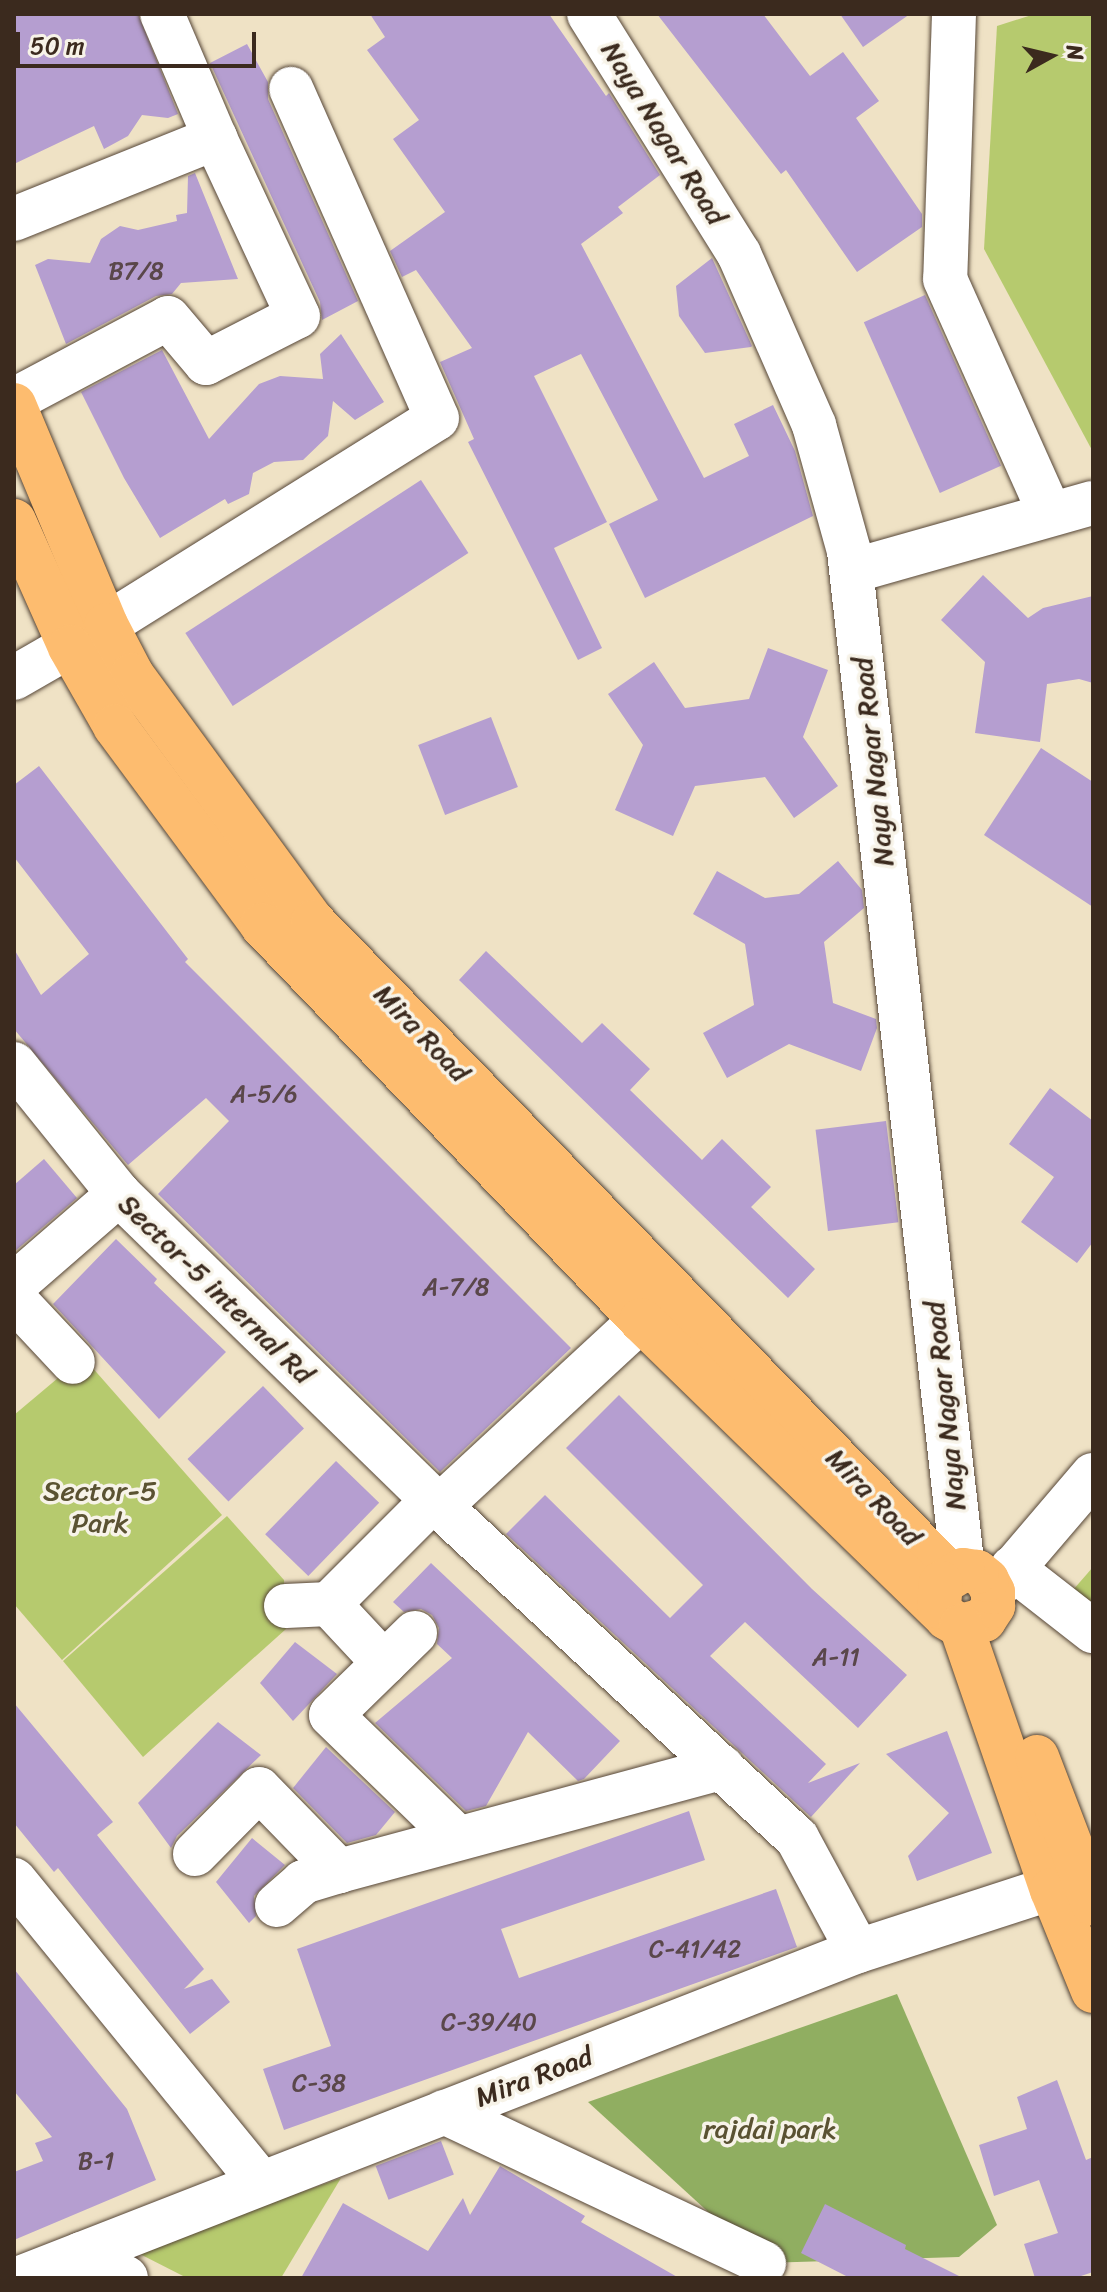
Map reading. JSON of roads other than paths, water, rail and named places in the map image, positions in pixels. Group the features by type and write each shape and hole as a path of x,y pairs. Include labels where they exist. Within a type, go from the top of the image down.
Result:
{"main road":[{"name":"Mira Road","path":"14,402 115,726 262,925 641,1320 972,1594"},
{"name":"Mira Road","path":"14,521 88,636 132,675 313,922 972,1594 1076,1891 1093,1991"}],"street":[{"path":"14,402 168,318 206,363 298,316 215,138 162,14"},
{"name":"Naya Nagar Road","path":"589,14 739,254 814,425 852,571 972,1594"},
{"path":"954,14 945,279 1050,514"},
{"path":"14,678 88,636 437,418 291,89"},
{"path":"14,219 215,138"},
{"path":"852,571 1093,503"},
{"name":"Sector-5 internal Rd","path":"14,1064 119,1194 437,1503 797,1838 858,1951"},
{"path":"14,1285 119,1194"},
{"path":"14,1299 73,1362"},
{"path":"329,1604 641,1320"},
{"path":"1093,1475 972,1594 1093,1631"},
{"path":"286,1606 329,1604 400,1648 331,1715 458,1838"},
{"path":"277,1905 303,1882 722,1768"},
{"path":"195,1854 259,1789 339,1871"},
{"path":"14,1880 261,2183"},
{"name":"Mira Road","path":"20,2278 858,1951 1076,1891"},
{"path":"444,2112 771,2273"},
{"path":"81,2254 126,2278"}],"park label":[{"name":"Sector-5 Park","path":"100,1507"},
{"name":"rajdai park","path":"770,2129"}]}
